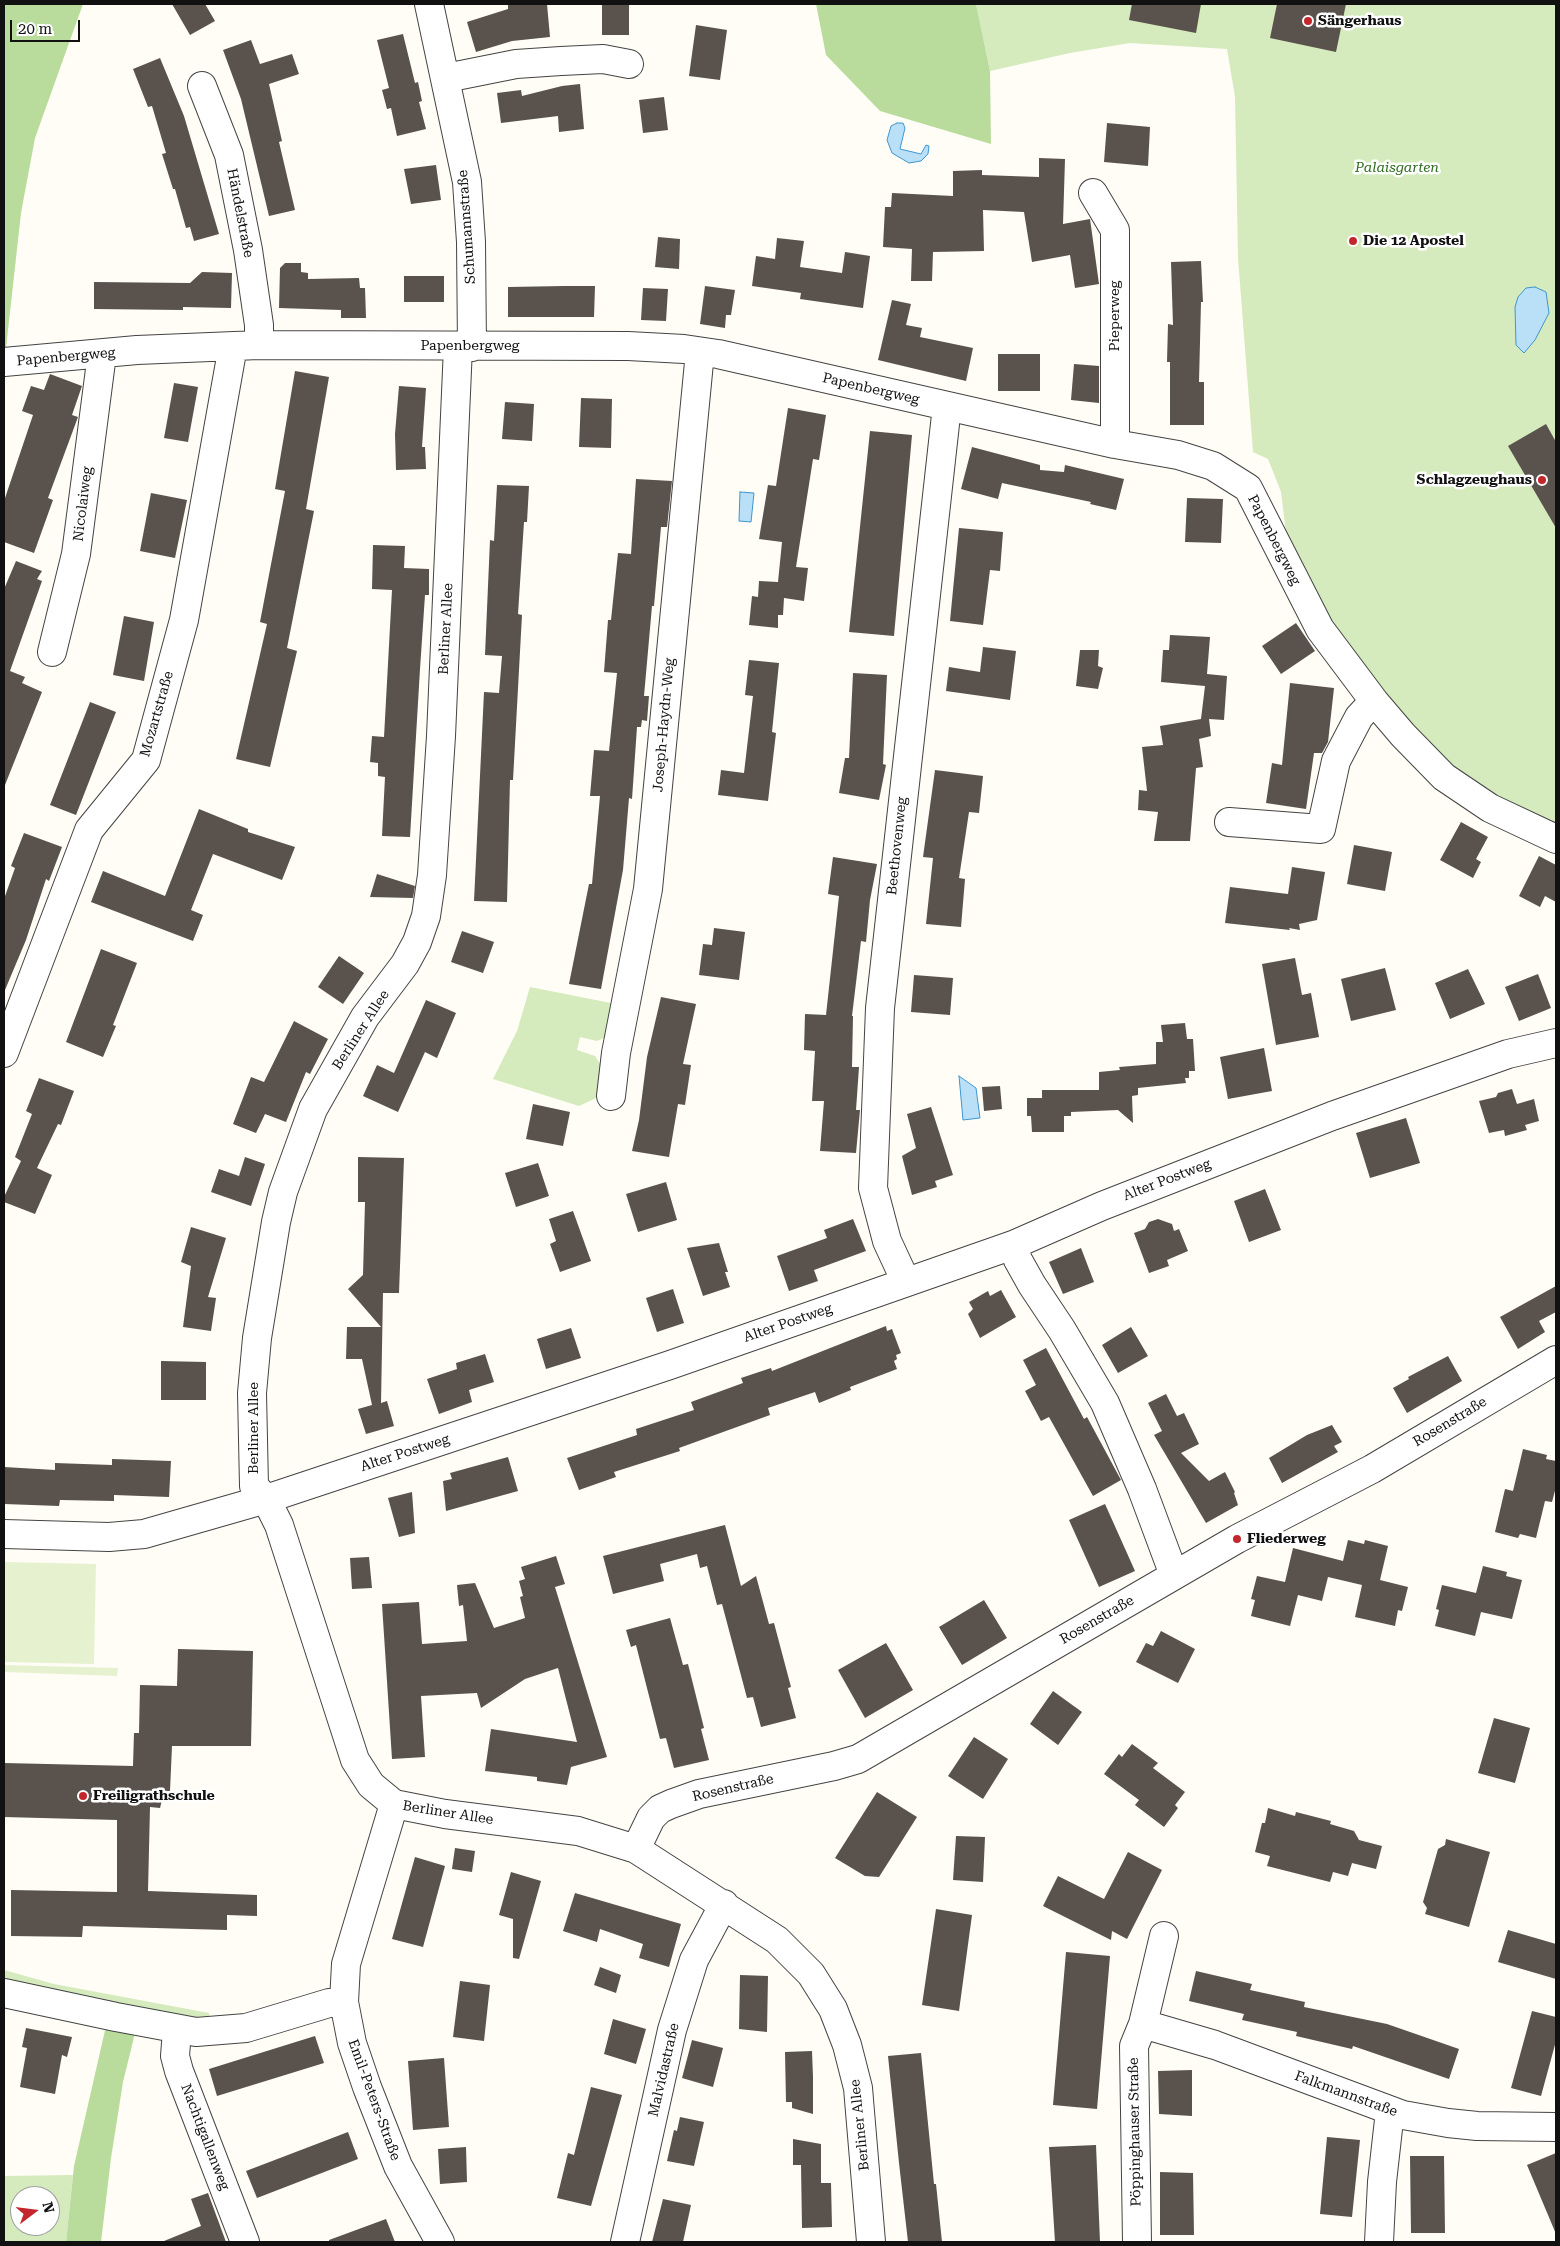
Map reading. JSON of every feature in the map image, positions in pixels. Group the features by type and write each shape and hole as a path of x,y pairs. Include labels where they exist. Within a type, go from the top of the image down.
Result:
{"street":[{"name":"Schumannstraße","path":"429,4 467,182 470,242 465,347"},
{"path":"446,78 516,64 552,61 603,59 629,64"},
{"name":"Händelstraße","path":"202,86 229,155 248,250 259,325 246,346"},
{"name":"Pieperweg","path":"1093,193 1114,230 1115,444"},
{"name":"Papenbergweg","path":"4,362 102,354 246,346 628,346 700,352 1115,444 1178,456 1213,466 1248,488 1320,629 1374,701 1403,735 1444,777 1490,808 1556,839"},
{"name":"Mozartstraße","path":"4,1053 89,830 146,760 184,620 246,346"},
{"name":"Berliner Allee","path":"465,347 432,875 426,916 417,942 405,964 365,1017 313,1109 283,1192 276,1222 257,1338 252,1394 254,1486 266,1499 279,1525 355,1760 371,1785 394,1804 456,1816 578,1831 636,1849 724,1904 777,1940 811,1974 833,2009 847,2045 858,2088 871,2242"},
{"name":"Joseph-Haydn-Weg","path":"611,1096 616,1053 648,889 700,352"},
{"name":"Nicolaiweg","path":"52,652 76,554 102,354"},
{"name":"Beethovenweg","path":"906,1282 887,1241 873,1188 880,1008 947,406"},
{"path":"1230,822 1321,829 1336,761 1359,717 1374,701"},
{"name":"Alter Postweg","path":"4,1534 110,1537 144,1534 266,1499 670,1365 1013,1245 1102,1206 1332,1116 1508,1054 1556,1043"},
{"path":"1013,1245 1018,1260 1032,1285 1062,1330 1105,1403 1142,1489 1174,1575"},
{"name":"Rosenstraße","path":"636,1849 651,1818 660,1809 699,1794 834,1766 858,1759 1237,1539 1372,1469 1556,1360"},
{"name":"Emil-Peters-Straße","path":"394,1804 346,1964 344,2002 352,2043 366,2087 398,2166 440,2242"},
{"name":"Malvidastraße","path":"625,2242 672,2030 694,1960 724,1904"},
{"name":"Pöppinghauser Straße","path":"1137,2242 1134,2046 1143,2024 1164,1936"},
{"path":"4,1993 176,2030 196,2032 246,2028 329,2003 344,2002"},
{"name":"Falkmannstraße","path":"1143,2024 1215,2045 1390,2111 1448,2123 1477,2126 1556,2127"},
{"name":"Nachtigallenweg","path":"176,2030 175,2056 179,2071 245,2242"},
{"path":"1379,2242 1382,2182 1390,2111"}],"green space":[{"path":"4,4 83,4 35,138 21,213 6,348 4,349"},
{"path":"816,4 976,4 990,71 991,144 880,111 826,55"},
{"name":"Palaisgarten","path":"976,4 1556,4 1556,826 1452,769 1414,732 1334,628 1287,541 1281,492 1268,459 1253,452 1238,258 1235,97 1227,49 1130,43 1070,53 990,71"},
{"path":"530,987 621,1005 615,1033 597,1041 580,1037 577,1050 595,1056 608,1076 605,1094 579,1106 493,1079 517,1031"},
{"path":"4,1562 96,1564 94,1664 4,1662"},
{"path":"4,1665 118,1668 117,1676 4,1672"},
{"path":"4,1970 54,1984 209,2013 210,2022 4,1984"},
{"path":"106,2026 135,2033 123,2082 111,2158 101,2242 66,2242 74,2166"},
{"path":"73,2175 66,2242 4,2242 4,2176"}],"water":[{"path":"903,123 905,128 900,149 921,154 926,145 929,146 928,154 921,161 909,163 892,153 887,140 891,126"},
{"path":"1535,287 1546,292 1549,313 1535,340 1524,353 1516,345 1515,307 1518,297 1526,288"},
{"path":"740,492 754,493 751,522 739,521"},
{"path":"959,1076 976,1088 980,1118 963,1120"}],"building":[{"path":"172,4 205,4 215,21 190,35"},
{"path":"508,4 547,4 550,37 512,41 476,52 467,22 508,9"},
{"path":"602,4 629,4 629,35 602,35"},
{"path":"1132,4 1201,4 1196,33 1129,20"},
{"name":"Sängerhaus","path":"1277,4 1346,4 1336,52 1270,38"},
{"path":"696,25 727,30 720,80 689,76"},
{"path":"403,34 415,83 418,82 422,101 419,102 426,129 397,136 391,108 387,109 382,90 389,88 377,40"},
{"path":"251,40 260,64 292,54 299,74 269,84 282,141 279,142 295,210 269,216 241,99 223,50"},
{"path":"160,58 184,116 219,234 194,241 190,227 186,228 175,189 173,189 162,154 166,153 152,106 148,107 133,69"},
{"path":"580,84 584,129 559,132 558,116 501,123 497,93 521,90 522,96 562,86"},
{"path":"664,97 668,130 643,133 639,100"},
{"path":"1107,123 1150,127 1148,166 1104,162"},
{"path":"1039,158 1065,159 1063,224 1090,219 1099,284 1075,288 1070,255 1032,262 1024,212 983,210 984,251 933,252 932,281 911,281 912,249 883,247 885,207 891,207 892,193 953,196 953,171 982,170 982,175 1039,177"},
{"path":"436,165 441,200 411,204 404,169"},
{"path":"658,237 680,239 679,269 655,267"},
{"path":"777,238 804,241 800,267 842,273 845,252 870,256 863,308 800,299 801,293 752,286 756,256 775,259"},
{"path":"1201,261 1203,302 1201,302 1199,382 1204,382 1204,425 1170,425 1170,362 1167,362 1168,324 1173,325 1171,262"},
{"path":"285,263 301,263 301,272 308,273 308,279 359,278 360,288 365,288 366,318 341,318 341,310 279,308 280,268"},
{"path":"202,272 232,273 231,308 183,307 183,310 94,309 94,282 190,283"},
{"path":"404,276 444,276 444,302 404,302"},
{"path":"595,286 594,317 508,317 508,287"},
{"path":"705,286 735,290 731,315 726,315 725,328 700,324"},
{"path":"643,288 668,289 666,321 641,320"},
{"path":"892,300 911,304 906,325 922,328 920,337 973,348 966,381 878,360"},
{"path":"998,354 1040,354 1040,391 998,391"},
{"path":"1074,364 1099,366 1099,403 1071,400"},
{"path":"295,371 329,377 306,509 314,511 287,648 297,651 270,767 236,759 267,624 260,622 285,491 275,489"},
{"path":"50,374 82,386 72,415 78,417 48,498 53,500 34,553 4,542 4,501 33,415 22,411 31,386 44,390"},
{"path":"174,383 198,387 188,442 164,438"},
{"path":"399,386 426,388 422,447 425,447 426,469 396,470 395,434"},
{"path":"581,398 612,399 611,448 579,447"},
{"path":"505,402 534,404 532,441 502,439"},
{"path":"788,408 826,415 819,460 813,459 796,567 808,568 804,601 784,598 783,615 778,615 778,628 749,625 752,596 758,597 759,581 778,582 782,542 759,539 768,485 776,486"},
{"name":"Schlagzeughaus","path":"1546,424 1556,442 1556,528 1508,446"},
{"path":"870,431 912,435 894,636 849,632"},
{"path":"972,447 1040,465 1040,470 1064,472 1065,465 1124,479 1116,510 1090,504 1091,502 1002,483 998,499 961,489"},
{"path":"636,479 672,481 667,527 661,527 654,606 652,606 644,696 649,696 647,721 642,720 641,727 637,727 632,799 629,798 623,870 601,989 569,984 589,884 592,884 600,796 590,796 594,750 609,751 617,673 604,672 608,620 611,620 618,553 631,554"},
{"path":"497,485 529,486 527,522 524,522 518,614 522,615 513,780 510,780 507,902 474,901 484,692 499,693 502,656 485,655 490,540 494,541"},
{"path":"151,493 187,500 175,558 140,551"},
{"path":"1187,498 1223,499 1221,543 1185,542"},
{"path":"959,528 1003,532 1000,571 990,570 983,625 950,621"},
{"path":"373,545 405,546 404,568 429,569 429,595 425,595 410,837 382,836 385,777 378,776 378,763 370,762 372,736 384,737 392,590 372,589"},
{"path":"16,561 42,571 37,579 42,581 10,671 25,677 22,683 42,692 5,785 4,589"},
{"path":"124,616 154,622 144,681 113,675"},
{"path":"1296,623 1315,651 1281,674 1262,646"},
{"path":"1170,635 1210,637 1207,674 1227,676 1224,720 1209,719 1211,736 1199,739 1203,767 1196,768 1190,841 1154,841 1158,812 1138,810 1139,790 1147,791 1142,747 1163,745 1160,726 1201,719 1205,686 1161,682 1163,650 1169,650"},
{"path":"983,647 1016,651 1010,700 946,691 949,667 980,672"},
{"path":"1080,650 1099,650 1098,666 1103,668 1098,689 1076,686"},
{"path":"749,660 779,663 772,732 776,733 768,801 718,795 721,770 744,773 753,696 745,695"},
{"path":"853,673 887,675 883,764 886,765 879,800 839,793 845,758 849,758"},
{"path":"1290,683 1334,688 1328,742 1322,753 1314,753 1306,809 1266,803 1272,763 1282,765"},
{"path":"90,702 116,712 76,815 50,805"},
{"path":"935,770 983,776 979,813 969,812 959,878 965,879 961,927 926,924 933,858 923,857"},
{"path":"199,809 248,829 248,832 295,847 282,880 213,854 191,910 203,915 193,941 91,902 103,871 165,896"},
{"path":"1461,822 1488,837 1476,859 1481,862 1473,878 1440,860"},
{"path":"24,833 62,847 49,881 46,879 26,940 5,990 4,899 15,868 11,866"},
{"path":"1354,845 1392,852 1385,891 1347,884"},
{"path":"1539,856 1556,865 1556,902 1545,896 1540,907 1519,896"},
{"path":"833,857 877,864 870,900 866,942 861,941 852,1016 852,1067 859,1067 856,1110 860,1110 856,1153 820,1151 824,1101 812,1101 815,1051 804,1050 805,1014 826,1015 839,896 828,894"},
{"path":"1292,867 1325,872 1317,920 1299,924 1300,930 1225,923 1230,887 1288,894"},
{"path":"377,874 415,886 413,898 370,897"},
{"path":"714,928 745,932 739,980 699,975 703,944 712,945"},
{"path":"462,931 494,942 483,973 451,962"},
{"path":"101,949 137,963 113,1025 116,1026 103,1057 66,1042"},
{"path":"339,956 364,973 343,1004 318,987"},
{"path":"1295,958 1302,995 1311,993 1319,1037 1276,1045 1262,964"},
{"path":"1385,968 1396,1010 1351,1021 1341,979"},
{"path":"1468,969 1485,1004 1450,1019 1435,983"},
{"path":"1538,974 1551,1008 1519,1021 1505,987"},
{"path":"914,975 953,978 950,1015 911,1012"},
{"path":"661,997 696,1004 683,1064 691,1065 685,1105 678,1104 669,1157 632,1151 639,1120 647,1057"},
{"path":"426,1000 456,1013 437,1058 425,1052 398,1112 363,1096 377,1065 394,1073"},
{"path":"294,1021 328,1039 310,1074 306,1072 286,1122 265,1114 256,1133 233,1124 251,1077 264,1082"},
{"path":"1185,1023 1187,1039 1193,1039 1195,1071 1189,1071 1189,1078 1185,1078 1186,1083 1138,1088 1138,1095 1132,1096 1133,1123 1118,1110 1071,1112 1071,1116 1064,1116 1064,1132 1032,1132 1031,1116 1027,1116 1027,1098 1042,1098 1042,1090 1099,1090 1099,1072 1120,1070 1119,1067 1156,1064 1156,1042 1163,1042 1161,1025"},
{"path":"1264,1048 1272,1091 1228,1099 1220,1057"},
{"path":"39,1078 74,1091 61,1125 58,1124 37,1168 52,1175 35,1214 4,1202 4,1197 21,1161 15,1157 32,1114 26,1111"},
{"path":"1000,1086 1002,1109 984,1111 982,1087"},
{"path":"1512,1089 1517,1104 1534,1099 1539,1121 1525,1125 1527,1130 1505,1136 1504,1130 1489,1133 1479,1101 1496,1097 1498,1093"},
{"path":"533,1104 570,1112 563,1146 526,1139"},
{"path":"931,1107 953,1175 935,1181 937,1187 912,1195 902,1156 916,1148 907,1114"},
{"path":"1406,1118 1420,1163 1370,1178 1356,1133"},
{"path":"245,1157 265,1164 251,1206 211,1192 219,1169 239,1176"},
{"path":"358,1157 404,1158 399,1293 383,1293 381,1403 387,1401 394,1426 366,1434 358,1409 372,1405 362,1359 346,1359 347,1327 381,1327 348,1289 363,1275 365,1202 358,1202"},
{"path":"538,1163 549,1196 516,1207 505,1173"},
{"path":"666,1182 677,1220 638,1232 626,1194"},
{"path":"1265,1189 1281,1230 1249,1242 1234,1201"},
{"path":"573,1211 591,1261 560,1272 550,1244 556,1241 549,1219"},
{"path":"853,1219 866,1251 814,1270 818,1281 789,1291 777,1256 827,1238 824,1230"},
{"path":"1158,1219 1172,1224 1174,1231 1179,1229 1188,1251 1167,1260 1169,1266 1149,1273 1134,1233 1145,1229 1149,1222"},
{"path":"191,1227 226,1238 208,1297 216,1298 211,1331 183,1327 191,1266 181,1262"},
{"path":"719,1243 728,1272 725,1272 730,1287 703,1296 687,1248"},
{"path":"1081,1248 1094,1282 1063,1294 1049,1262"},
{"path":"1556,1286 1556,1312 1539,1321 1545,1332 1518,1349 1500,1317"},
{"path":"673,1289 684,1323 657,1332 646,1298"},
{"path":"1001,1290 1016,1317 980,1338 968,1314 973,1309 969,1302 988,1291 990,1296"},
{"path":"886,1326 887,1331 892,1329 901,1353 896,1355 897,1359 894,1361 897,1369 850,1387 851,1390 819,1403 815,1392 768,1408 770,1415 679,1448 680,1451 614,1472 616,1477 579,1490 567,1458 637,1435 636,1429 694,1410 691,1402 743,1383 741,1378 771,1368 772,1371"},
{"path":"1131,1327 1148,1356 1118,1373 1102,1345"},
{"path":"571,1328 581,1358 546,1369 537,1339"},
{"path":"1046,1348 1084,1419 1087,1417 1121,1480 1093,1496 1049,1417 1041,1421 1025,1391 1036,1385 1023,1360"},
{"path":"485,1354 494,1382 469,1390 472,1402 439,1414 427,1379 457,1369 456,1363"},
{"path":"1448,1356 1462,1381 1407,1413 1393,1388 1409,1379 1408,1377"},
{"path":"161,1361 206,1362 206,1400 161,1400"},
{"path":"1166,1394 1177,1416 1184,1413 1199,1444 1181,1453 1209,1481 1225,1472 1235,1492 1238,1505 1206,1523 1154,1435 1162,1431 1148,1403"},
{"path":"1332,1425 1342,1442 1334,1446 1338,1452 1282,1483 1269,1458 1307,1435"},
{"path":"1523,1449 1547,1455 1546,1459 1556,1461 1556,1487 1552,1502 1545,1501 1536,1538 1520,1534 1518,1538 1495,1532 1505,1489 1513,1491"},
{"path":"508,1457 518,1491 446,1511 443,1481 452,1479 450,1473"},
{"path":"112,1459 171,1461 169,1497 114,1495 114,1501 60,1500 59,1506 4,1504 4,1467 55,1470 55,1463 112,1465"},
{"path":"412,1492 415,1533 399,1537 388,1498"},
{"path":"1105,1504 1135,1571 1099,1587 1069,1520"},
{"path":"725,1525 741,1586 756,1576 769,1624 774,1623 791,1687 788,1688 796,1718 761,1727 753,1697 747,1698 722,1604 717,1605 707,1566 700,1568 697,1554 660,1564 664,1581 613,1594 603,1556"},
{"path":"1348,1540 1364,1544 1365,1540 1388,1546 1380,1580 1408,1587 1402,1611 1398,1610 1395,1626 1355,1617 1362,1585 1328,1577 1322,1601 1298,1595 1290,1626 1251,1616 1255,1600 1251,1599 1257,1576 1285,1582 1293,1548 1343,1561"},
{"path":"556,1556 565,1584 555,1587 607,1757 571,1767 567,1785 537,1781 537,1777 485,1771 491,1729 577,1742 558,1668 525,1679 481,1708 477,1693 421,1696 425,1757 392,1759 382,1604 419,1602 422,1644 467,1641 463,1605 459,1606 457,1585 475,1583 494,1628 525,1618 520,1597 523,1596 519,1581 525,1579 521,1567"},
{"path":"369,1557 372,1588 352,1589 350,1558"},
{"path":"1483,1566 1507,1572 1506,1576 1522,1580 1512,1619 1481,1612 1475,1636 1435,1626 1439,1610 1436,1609 1442,1585 1476,1593"},
{"path":"984,1600 1007,1638 962,1665 939,1627"},
{"path":"670,1618 683,1665 688,1664 704,1728 701,1729 709,1760 674,1768 666,1738 660,1739 636,1645 631,1647 626,1630"},
{"path":"1161,1631 1195,1649 1178,1683 1136,1662 1146,1643 1153,1646"},
{"path":"886,1643 913,1690 865,1718 838,1670"},
{"name":"Freiligrathschule","path":"178,1649 253,1651 251,1746 172,1746 170,1791 164,1792 160,1808 150,1807 148,1891 257,1895 257,1916 227,1915 227,1930 83,1926 82,1937 11,1936 11,1890 117,1892 117,1820 4,1817 4,1763 133,1766 134,1733 139,1733 140,1685 177,1686"},
{"path":"1053,1691 1082,1712 1058,1745 1030,1724"},
{"path":"1494,1718 1530,1728 1515,1783 1478,1773"},
{"path":"974,1737 1008,1759 983,1799 948,1776"},
{"path":"1132,1744 1158,1763 1153,1768 1185,1792 1175,1805 1178,1808 1164,1827 1135,1805 1139,1800 1104,1774 1119,1754 1122,1757"},
{"path":"877,1792 917,1817 879,1877 865,1876 835,1858"},
{"path":"1268,1808 1295,1816 1296,1812 1331,1821 1330,1824 1354,1831 1359,1840 1382,1846 1376,1869 1352,1863 1348,1876 1333,1872 1330,1882 1267,1866 1270,1856 1255,1852 1262,1823 1265,1823"},
{"path":"956,1836 985,1837 983,1882 953,1880"},
{"path":"1446,1839 1490,1852 1469,1927 1425,1914 1427,1908 1423,1902 1438,1849 1445,1845"},
{"path":"455,1848 475,1851 472,1872 452,1869"},
{"path":"1128,1852 1162,1870 1127,1939 1112,1931 1111,1940 1043,1906 1058,1876 1104,1899"},
{"path":"415,1857 445,1866 423,1947 392,1939"},
{"path":"511,1872 541,1881 519,1959 513,1958 513,1919 499,1915"},
{"path":"575,1893 681,1924 669,1967 639,1958 643,1944 600,1929 597,1942 563,1931"},
{"path":"936,1909 972,1915 959,2011 922,2005"},
{"path":"1508,1930 1556,1944 1556,1979 1498,1962"},
{"path":"1066,1952 1110,1956 1097,2109 1053,2105"},
{"path":"600,1967 621,1975 616,1993 594,1985"},
{"path":"1196,1971 1252,1984 1250,1990 1305,2002 1304,2007 1387,2024 1459,2049 1449,2079 1353,2046 1352,2049 1296,2036 1297,2032 1242,2020 1244,2014 1189,2001"},
{"path":"740,1975 768,1976 767,2032 739,2029"},
{"path":"460,1981 490,1985 484,2041 453,2037"},
{"path":"1532,2011 1556,2017 1556,2041 1541,2096 1511,2088"},
{"path":"613,2019 646,2029 636,2064 604,2054"},
{"path":"26,2028 72,2037 67,2057 62,2055 55,2094 20,2087 27,2048 22,2047"},
{"path":"315,2036 324,2063 217,2096 209,2069"},
{"path":"692,2040 723,2048 713,2087 682,2078"},
{"path":"812,2051 813,2114 792,2108 792,2102 786,2102 785,2052"},
{"path":"921,2053 934,2184 936,2184 942,2242 908,2242 899,2163 888,2056"},
{"path":"444,2058 449,2127 413,2130 408,2061"},
{"path":"1192,2070 1192,2116 1159,2114 1158,2071"},
{"path":"591,2087 622,2095 591,2206 557,2198 568,2153 574,2155"},
{"path":"680,2117 704,2122 694,2166 667,2161 674,2130 677,2131"},
{"path":"348,2132 358,2159 257,2198 246,2171"},
{"path":"1327,2137 1360,2140 1352,2217 1320,2214"},
{"path":"793,2139 821,2144 821,2183 831,2183 832,2227 802,2228 801,2165 793,2165"},
{"path":"1096,2145 1100,2242 1055,2242 1049,2147"},
{"path":"466,2147 467,2182 440,2184 438,2149"},
{"path":"1556,2153 1556,2234 1527,2165"},
{"path":"1410,2156 1444,2156 1445,2233 1411,2233"},
{"path":"1160,2172 1193,2173 1194,2235 1160,2235"},
{"path":"208,2193 226,2242 164,2242 201,2226 191,2199"},
{"path":"663,2199 691,2205 683,2242 652,2242"},
{"path":"386,2219 395,2242 329,2242 329,2240"}],"place":[{"name":"Sängerhaus","path":"1308,21"},
{"name":"Die 12 Apostel","path":"1353,241"},
{"name":"Schlagzeughaus","path":"1542,480"},
{"name":"Fliederweg","path":"1237,1539"},
{"name":"Freiligrathschule","path":"83,1796"}]}
